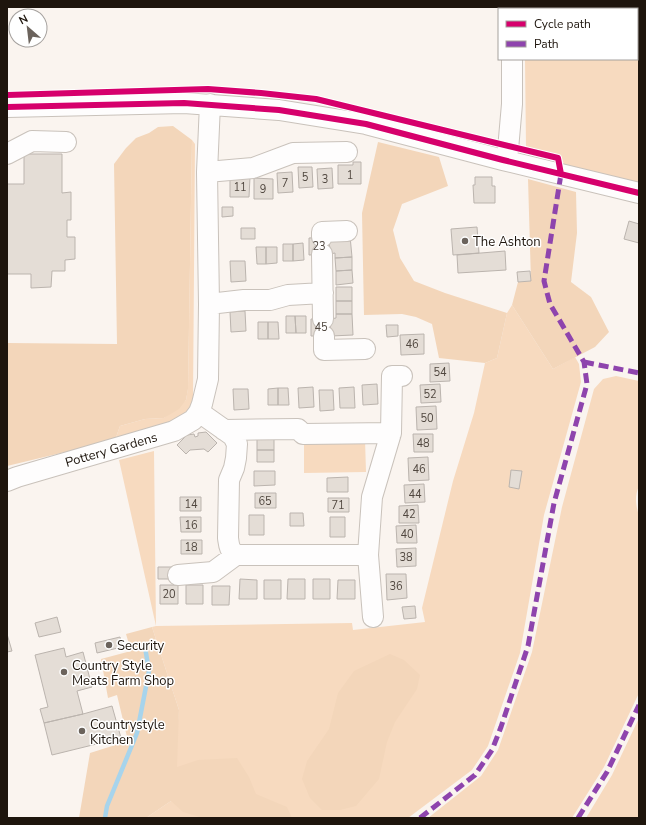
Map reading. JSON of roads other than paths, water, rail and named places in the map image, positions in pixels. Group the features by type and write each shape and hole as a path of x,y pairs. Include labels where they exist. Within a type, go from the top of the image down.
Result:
{"street":[{"path":"507,161 512,104 512,60"},
{"path":"210,104 207,172 209,304 208,379 199,412 233,436 237,444 234,468 229,480 228,538 232,552 236,555"},
{"path":"7,107 210,104 279,110 359,123 639,193"},
{"path":"7,154 32,142 66,142"},
{"path":"207,172 254,168 293,153 347,152"},
{"path":"347,231 322,232 324,350 365,349"},
{"path":"209,304 244,300 270,300 288,295 323,314"},
{"path":"373,617 368,555 372,497 391,433 392,376 402,376"},
{"name":"Pottery Gardens","path":"12,479 174,431 193,420 199,412"},
{"path":"224,430 298,430 303,434 391,433"},
{"path":"178,575 213,572 236,555 368,555"}],"waterway":[{"path":"105,818 107,806 137,733 149,671 145,647"}],"place":[{"name":"The Ashton","path":"465,241"},
{"name":"Security","path":"109,645"},
{"name":"Country Style Meats Farm Shop","path":"64,672"},
{"name":"Countrystyle Kitchen","path":"82,731"}]}
